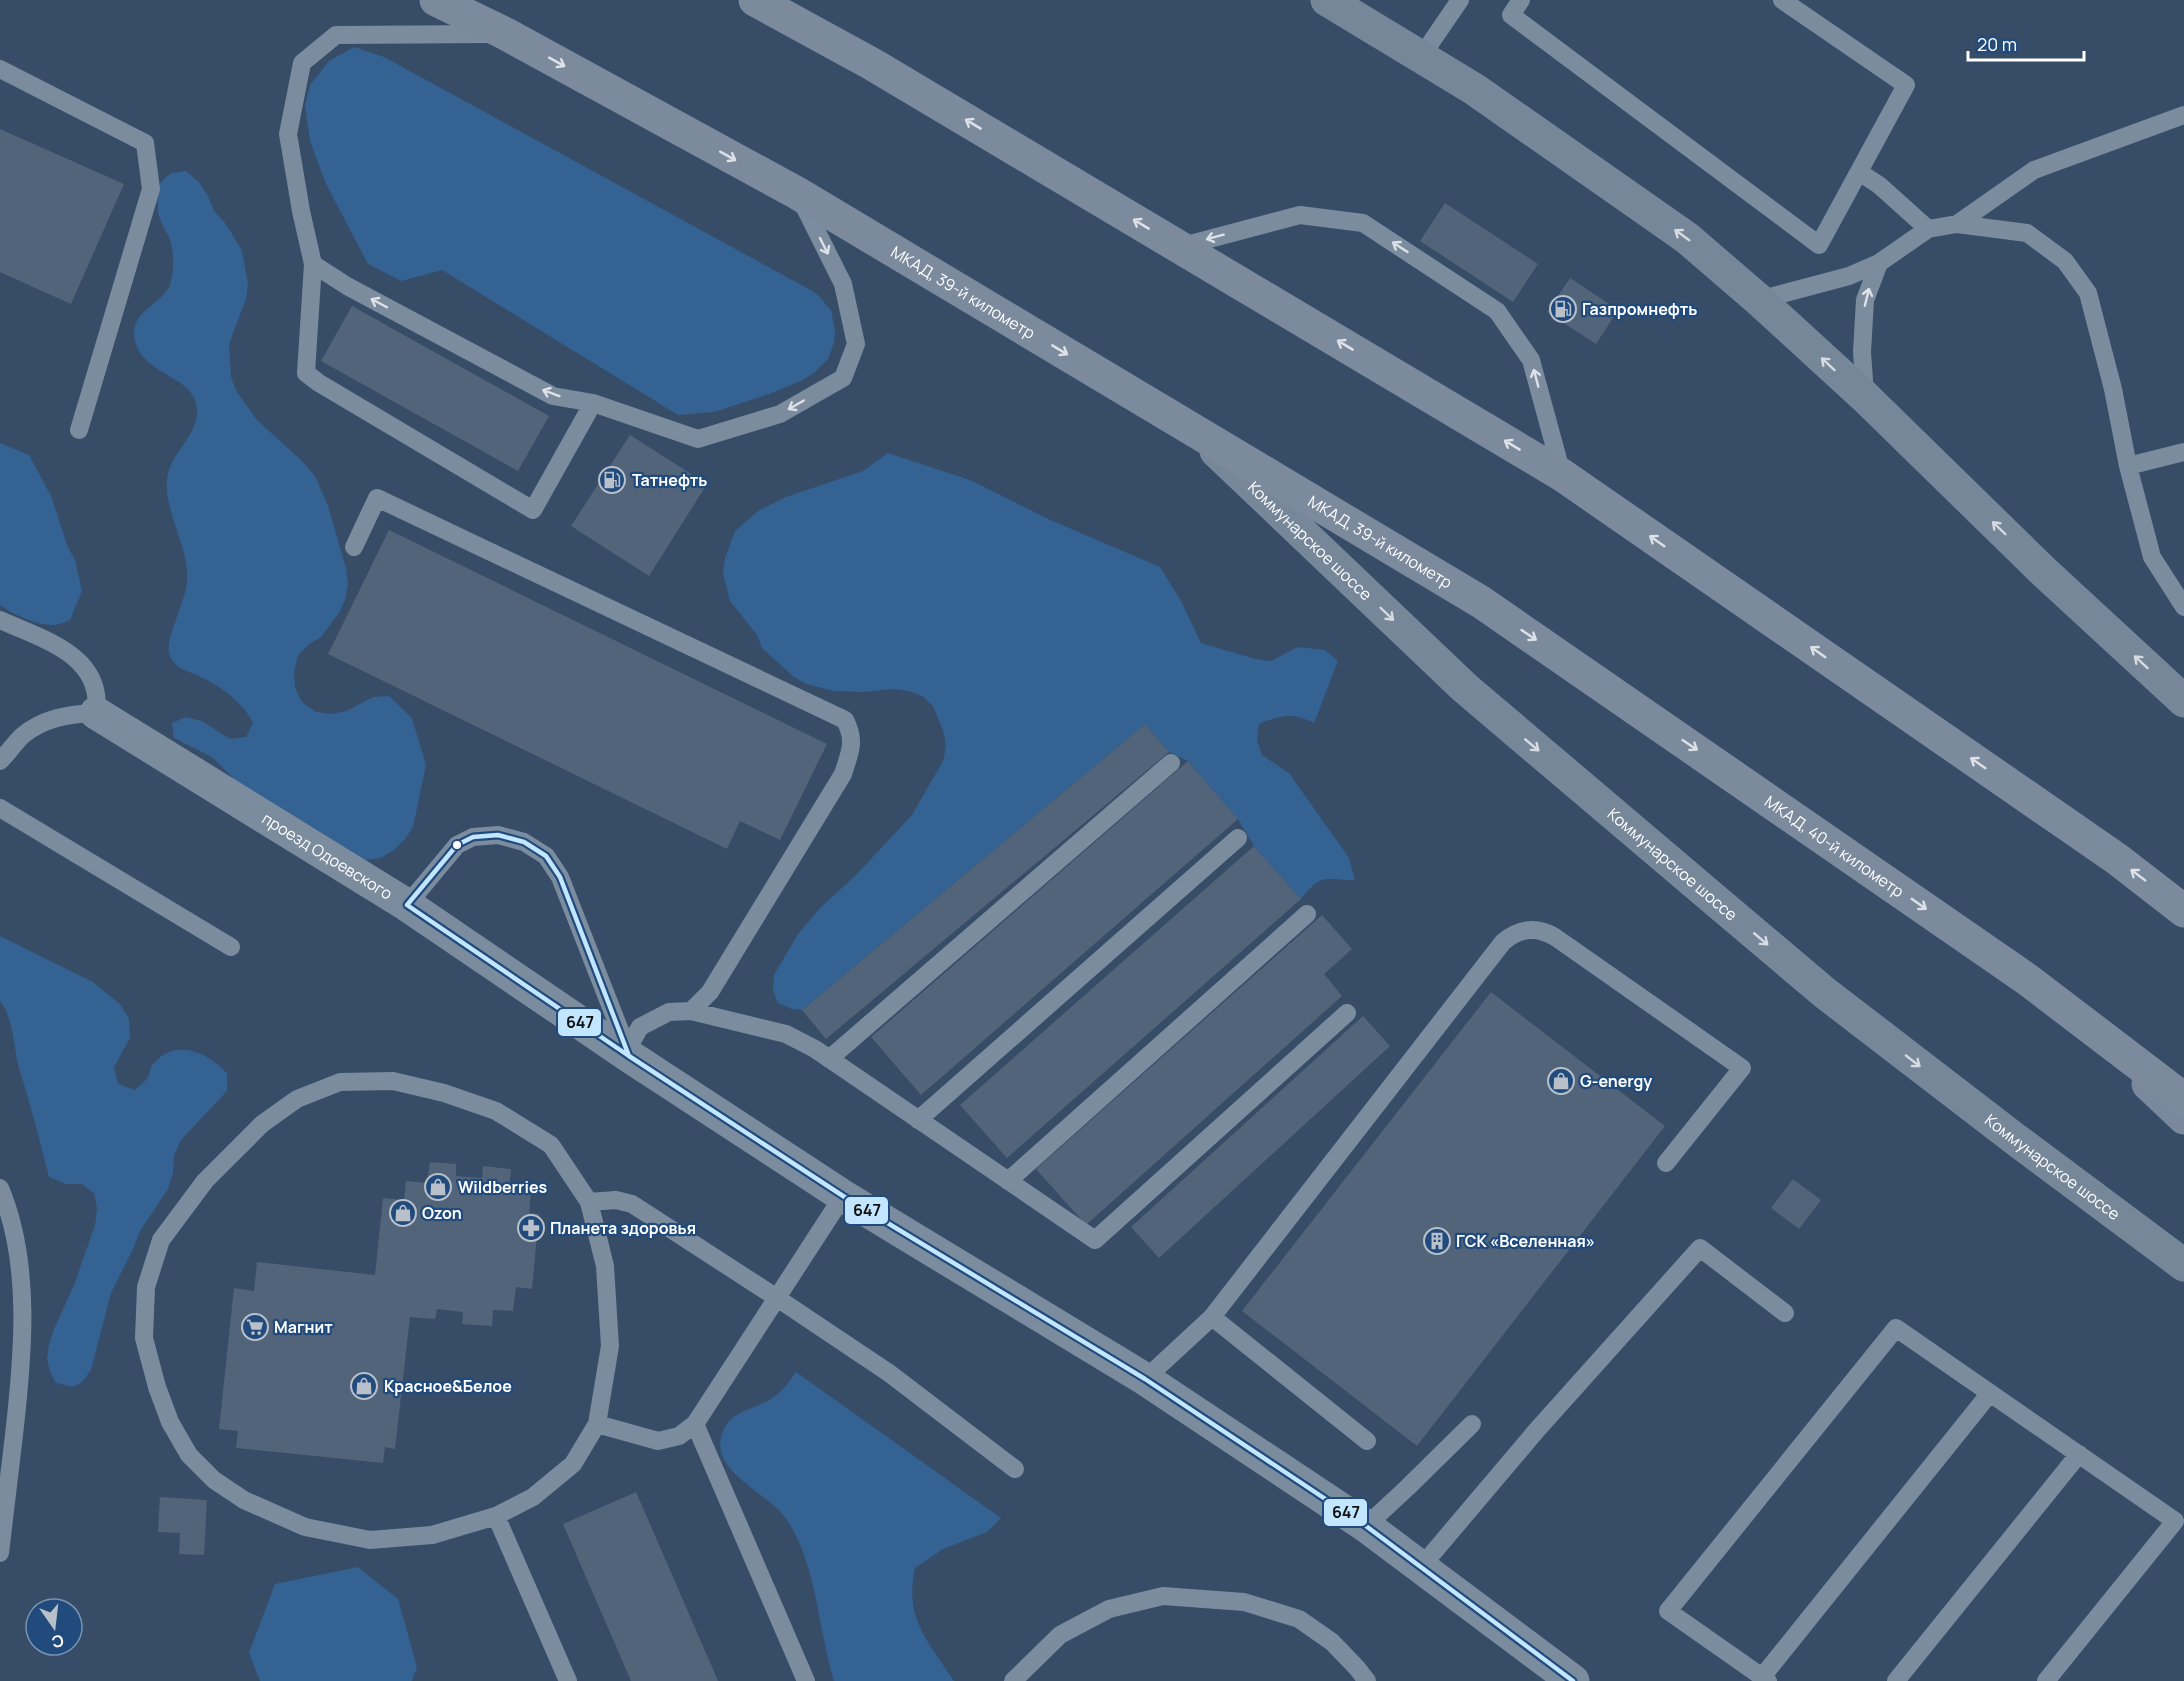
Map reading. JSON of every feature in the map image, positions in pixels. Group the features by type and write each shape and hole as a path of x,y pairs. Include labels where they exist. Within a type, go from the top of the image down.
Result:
{"highway":[{"name":"МКАД, 39-й километр","path":"436,0 506,34 797,193 1481,602"},
{"path":"755,0 872,64 1562,475 2117,859 2184,910"},
{"name":"МКАД, 40-й километр","path":"1481,602 2028,980 2184,1099"}],"main road":[{"path":"1328,0 1474,89 1687,238 1865,397 2040,569 2184,702"},
{"name":"Коммунарское шоссе","path":"1193,429 1465,688 1722,906 1873,1029 2015,1139 2184,1264"},
{"path":"2088,1026 2184,1118"}],"street":[{"name":"проезд Одоевского","path":"96,713 407,905 629,1056 843,1196 1145,1379 1365,1526 1573,1681"}],"lane":[{"path":"1421,57 1460,0"},
{"path":"1521,0 1511,15 1819,245 1906,85 1782,0"},
{"path":"506,34 336,35 302,63 288,134 301,211 314,264 306,373 329,389 533,510 593,403"},
{"path":"0,69 145,143 151,189 79,430"},
{"path":"1958,224 2034,170 2184,114"},
{"path":"1858,172 1879,185 1928,229"},
{"path":"314,264 348,286 553,396 593,403 698,439 780,414 843,378 856,344 843,284 797,193"},
{"path":"1179,247 1300,215 1363,223 1497,311 1531,360 1562,475"},
{"path":"1759,300 1849,276 1879,263 1928,229 1958,224 2027,233 2065,261 2088,293 2113,389 2128,466 2152,557 2184,607"},
{"path":"1865,397 1862,352 1865,300 1879,263"},
{"path":"2128,466 2184,452"},
{"path":"354,547 377,498 844,720 851,732 851,747 843,774 710,992 691,1011"},
{"path":"0,620 66,650 81,663 92,680 98,698 96,713 71,714 44,722 23,736 0,761"},
{"path":"829,1059 1171,763"},
{"path":"0,808 231,947"},
{"path":"407,905 457,845 472,837 498,834 524,842 546,856 560,877 629,1056"},
{"path":"918,1120 1238,838"},
{"path":"1008,1181 1307,914"},
{"path":"1145,1379 1212,1317 1496,952 1514,933 1543,930 1555,937 1742,1068 1666,1163"},
{"path":"629,1056 632,1041 640,1027 669,1012 691,1011 786,1034 829,1059 1095,1240 1347,1013"},
{"path":"393,1081 444,1093 495,1111 551,1145 589,1202 605,1266 610,1347 597,1424 573,1464 533,1497 496,1516 432,1536 370,1540 305,1527 244,1500 214,1479 189,1455 170,1422 157,1388 144,1338 146,1287 161,1240 205,1182 262,1124 297,1099 340,1082 393,1081"},
{"path":"0,1188 8,1207 17,1252 24,1323 22,1361 0,1553"},
{"path":"597,1424 658,1441 679,1436 695,1424 843,1196"},
{"path":"589,1202 616,1200 632,1204 889,1373 1015,1469"},
{"path":"1421,1567 1536,1431 1700,1248 1785,1313"},
{"path":"1212,1317 1367,1442"},
{"path":"1990,1393 1765,1679 1668,1611 1896,1328 2079,1454 2175,1521 2046,1681"},
{"path":"695,1424 806,1681"},
{"path":"1365,1526 1408,1488 1472,1424"},
{"path":"1896,1681 2079,1454"},
{"path":"496,1516 568,1681"},
{"path":"1013,1681 1060,1635 1109,1609 1163,1596 1244,1602 1299,1619 1332,1642 1367,1681"}],"shaded area":[{"path":"354,47 384,57 816,293 831,310 835,331 834,343 828,359 815,372 801,381 769,394 714,412 678,415 442,270 401,281 368,264 326,184 310,141 305,105 310,85 329,61"},
{"path":"186,171 199,182 214,211 225,223 242,251 248,284 246,299 229,344 231,377 237,392 256,419 315,476 328,506 346,568 348,584 345,600 339,613 321,637 308,645 298,656 294,671 295,688 302,702 316,712 331,714 346,711 373,697 389,696 412,718 426,765 413,827 394,850 381,858 366,860 354,854 243,788 212,757 174,738 172,723 186,717 202,721 230,739 246,737 253,723 249,715 230,695 177,665 169,652 170,638 186,591 187,571 182,545 169,505 167,480 172,462 195,424 196,402 191,392 182,384 151,364 142,355 136,344 134,332 141,315 168,289 172,276 171,245 158,211 160,183 171,173"},
{"path":"0,443 29,455 52,498 67,545 75,560 82,591 70,620 63,623 49,625 34,622 0,605"},
{"path":"888,453 970,480 1046,518 1160,567 1181,601 1201,643 1255,659 1271,661 1298,647 1325,650 1338,661 1314,723 1293,716 1274,718 1259,724 1257,740 1262,755 1289,773 1349,858 1355,880 1324,879 1308,890 1301,899 1254,846 1238,819 1188,761 1169,752 1145,724 802,1010 792,1009 778,1003 773,990 774,975 798,934 820,908 856,875 912,815 943,761 946,747 944,733 933,706 922,696 893,689 864,692 834,691 806,684 794,677 762,648 757,635 730,601 723,573 725,558 735,531 758,511 786,497 863,471"},
{"path":"0,936 93,982 120,1004 129,1019 130,1038 114,1067 118,1084 135,1090 147,1079 152,1065 172,1051 192,1051 201,1054 211,1059 227,1073 227,1091 181,1140 174,1156 173,1173 168,1189 140,1231 111,1293 91,1370 82,1382 73,1387 56,1383 47,1359 49,1344 74,1285 95,1225 97,1208 94,1193 82,1184 66,1184 49,1177 19,1068 11,1024 0,1001"},
{"path":"796,1372 1001,1518 987,1532 943,1549 915,1568 912,1586 916,1616 927,1641 954,1681 834,1681 811,1577 797,1538 779,1510 732,1471 724,1460 720,1447 722,1434 730,1420 775,1396"},
{"path":"358,1567 398,1599 417,1667 412,1681 260,1681 249,1653 275,1584"}],"building":[{"path":"0,129 124,184 71,304 0,272"},
{"path":"1445,203 1538,264 1513,302 1420,241"},
{"path":"1570,278 1618,310 1596,344 1547,312"},
{"path":"352,306 549,416 518,471 321,361"},
{"path":"630,435 707,484 649,576 571,526"},
{"path":"389,530 827,744 780,840 740,821 727,849 328,654"},
{"path":"1145,724 1169,752 826,1039 802,1010"},
{"path":"1188,761 1238,819 921,1095 871,1037"},
{"path":"1254,846 1301,899 1007,1158 960,1105"},
{"path":"1322,915 1352,949 1324,974 1342,996 1086,1225 1036,1169"},
{"name":"ГСК «Вселенная»","path":"1491,992 1665,1126 1417,1446 1242,1311"},
{"path":"1363,1016 1390,1046 1159,1258 1131,1227"},
{"path":"430,1162 456,1164 456,1176 482,1178 483,1166 511,1169 509,1190 531,1192 529,1213 539,1214 532,1289 516,1287 513,1311 493,1310 492,1326 462,1324 463,1312 437,1309 435,1319 410,1317 395,1449 385,1447 383,1463 236,1448 238,1431 219,1429 234,1288 254,1291 257,1262 375,1275 383,1198 404,1200 406,1181 427,1183"},
{"path":"1793,1179 1821,1200 1799,1229 1771,1208"},
{"path":"636,1492 718,1681 631,1681 563,1524"},
{"path":"160,1497 207,1500 204,1555 179,1554 180,1533 158,1532"}],"transit line":[{"name":"647","path":"498,835 524,842 546,856 560,877 629,1056 407,905 457,845 473,837 498,835"},
{"name":"647","path":"629,1056 843,1196 1145,1379 1366,1526 1573,1681"}],"place":[{"name":"Газпромнефть","path":"1563,309"},
{"name":"Татнефть","path":"612,480"},
{"name":"G-energy","path":"1561,1081"},
{"name":"Wildberries","path":"438,1187"},
{"name":"Ozon","path":"403,1213"},
{"name":"Планета здоровья","path":"531,1228"},
{"name":"ГСК «Вселенная»","path":"1437,1241"},
{"name":"Магнит","path":"255,1327"},
{"name":"Красное&Белое","path":"364,1386"}]}
